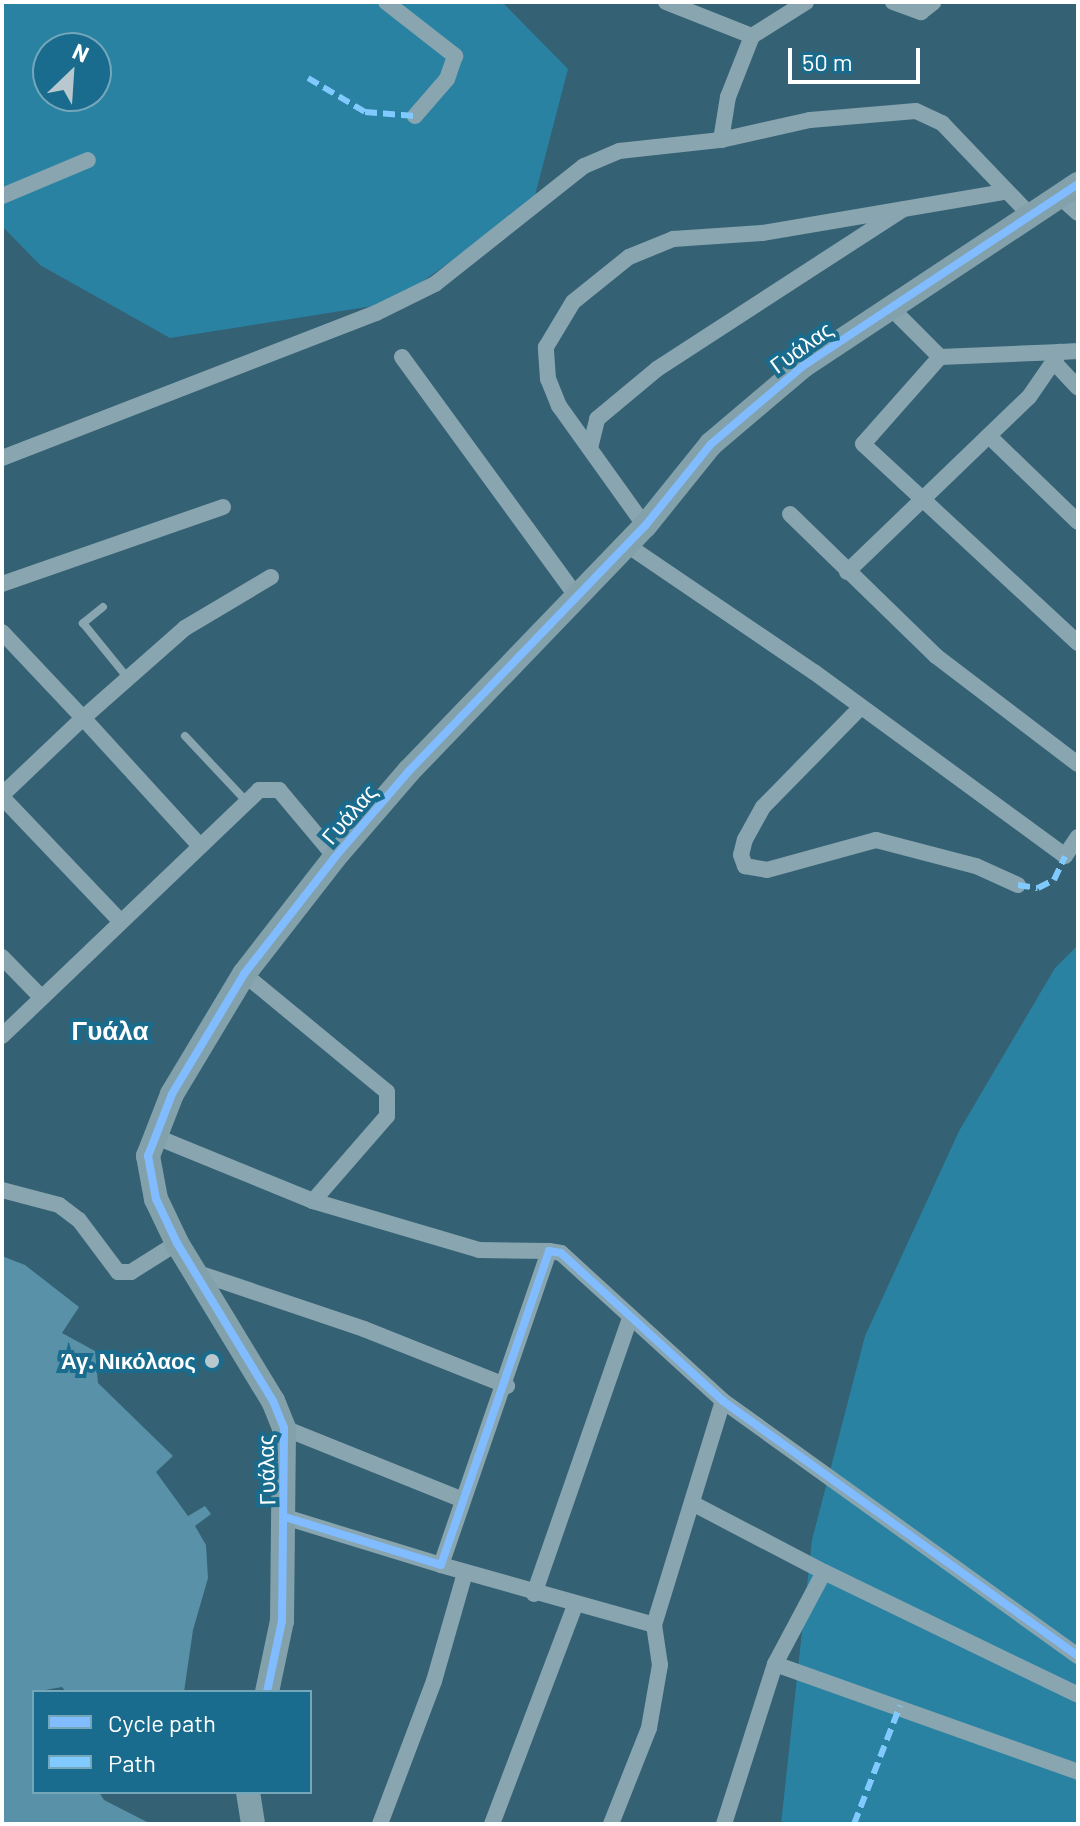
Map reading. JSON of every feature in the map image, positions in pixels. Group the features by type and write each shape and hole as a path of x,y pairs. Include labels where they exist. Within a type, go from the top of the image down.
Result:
{"street":[{"path":"386,2 455,56 447,79 415,116"},
{"path":"666,2 752,36"},
{"path":"721,140 728,97 752,36 806,2"},
{"path":"893,2 921,12 934,2"},
{"path":"2,458 376,313 435,284 584,166 619,151 721,140 810,120 916,111 942,123 1028,213"},
{"path":"2,196 88,160"},
{"path":"1068,189 1078,213"},
{"name":"Γυάλας","path":"267,1690 282,1621 284,1428 273,1401 177,1243 149,1175 154,1136 172,1094 244,974 335,857 645,526 737,418 890,307 1068,189"},
{"path":"645,526 559,406 548,379 546,347 573,302 629,257 673,239 762,233 907,205 1005,192"},
{"path":"590,448 597,419 657,369 907,205"},
{"path":"890,307 940,357 1057,357 1078,351"},
{"path":"402,357 577,597"},
{"path":"940,357 863,444 921,502 1078,643"},
{"path":"1057,357 1078,388"},
{"path":"847,572 990,437 1057,357"},
{"path":"990,437 1078,522"},
{"path":"2,584 223,507"},
{"path":"790,514 936,656 1078,764"},
{"path":"627,545 861,707 1065,856 1078,837"},
{"path":"120,921 2,796 126,676 185,628 271,577"},
{"path":"2,632 200,846"},
{"path":"861,707 763,807 745,839 741,855 745,866 767,870 876,840 903,842 976,866 1018,885"},
{"path":"2,1036 259,790 279,790 335,857"},
{"path":"2,957 41,997"},
{"path":"244,974 387,1092 387,1116 313,1201"},
{"path":"154,1136 313,1201 479,1250 549,1251 574,1262 630,1318 723,1401 1078,1656"},
{"path":"2,1190 59,1205 79,1220 118,1272 131,1272 177,1243"},
{"path":"441,1565 507,1386 549,1251"},
{"path":"198,1273 364,1329 507,1386"},
{"path":"534,1594 630,1318"},
{"path":"611,1824 649,1728 660,1665 654,1625 723,1401"},
{"path":"284,1428 463,1500"},
{"path":"692,1503 824,1572 1078,1695"},
{"path":"285,1517 575,1606 654,1625"},
{"path":"724,1824 775,1664 824,1572"},
{"path":"380,1824 434,1681 465,1573"},
{"path":"492,1824 575,1606"},
{"path":"775,1664 1078,1772"},
{"path":"248,1794 253,1824"}],"lane":[{"path":"103,607 83,623 126,676"},
{"path":"185,736 247,802"}],"shaded area":[{"path":"2,2 502,2 568,69 533,203 392,303 170,338 40,265 2,226"},
{"path":"1078,945 1078,1824 781,1824 812,1540 865,1336 959,1131 1055,968"},
{"path":"2,1256 25,1265 79,1307 62,1333 95,1351 98,1383 173,1456 156,1472 188,1516 205,1506 211,1514 195,1526 206,1545 208,1578 193,1630 184,1690 64,1690 62,1687 32,1690 32,1794 100,1794 104,1800 151,1824 2,1824"}],"marked path":[{"path":"308,78 365,112 415,116"},
{"path":"1018,885 1038,888 1054,880 1065,856"},
{"path":"854,1824 900,1706"}],"cycle path":[{"path":"267,1690 282,1621 284,1428 273,1401 177,1243 156,1199 148,1156 172,1094 244,974 335,857 409,771 645,526 711,444 803,366 1078,184"},
{"path":"285,1517 441,1565 549,1251 561,1253 723,1401 1078,1656"}],"place":[{"name":"Άγ. Νικόλαος","path":"212,1361"}],"district":[{"name":"Γυάλα","path":"110,1030"}]}
